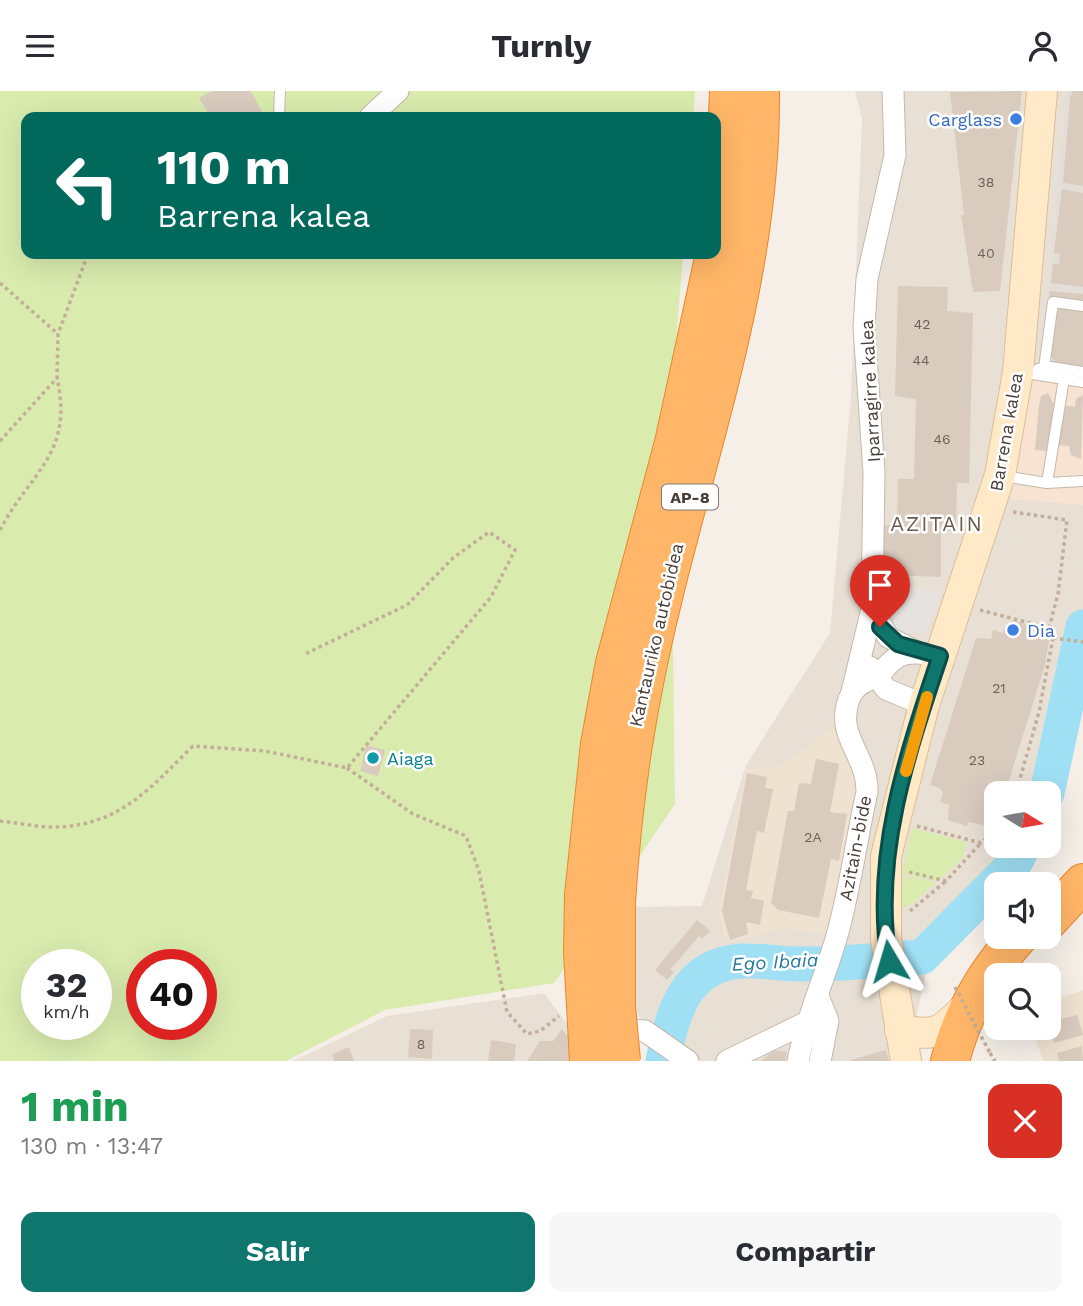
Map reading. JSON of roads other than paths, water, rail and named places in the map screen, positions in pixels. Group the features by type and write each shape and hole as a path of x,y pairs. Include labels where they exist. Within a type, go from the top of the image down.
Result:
{"highway":[{"path":"721,215 725,190 729,91"},
{"name":"Kantauriko autobidea","path":"589,1061 583,964 600,899 641,692 666,586 724,370 740,293 758,163 760,91"},
{"name":"Kantauriko autobidea","path":"621,1061 616,1006 600,899 598,757 615,663 674,443 714,259"},
{"path":"1061,894 1083,875"},
{"path":"1061,907 1083,883"},
{"path":"939,1055 996,962 1008,949"}],"street":[{"path":"375,112 398,91"},
{"name":"Iparragirre kalea","path":"852,692 862,649 876,618 874,472 864,328 867,279 895,155 893,91"},
{"name":"Barrena kalea","path":"939,1055 886,939 886,856 924,705 935,646 1000,475 1031,370 1042,91"},
{"path":"876,618 898,644 935,646"},
{"path":"876,618 886,689 924,705"},
{"path":"852,692 865,680 884,669 935,646"},
{"path":"862,649 870,668 884,669"},
{"name":"Azitain-bide","path":"798,1061 805,1023 818,996 837,936 867,792 867,777 846,732 843,716 852,692"},
{"path":"818,996 828,1021 820,1061"},
{"path":"939,1055 928,1035 947,1026 975,996"},
{"path":"727,1061 805,1023"},
{"path":"596,1061 630,1030 645,1031 680,1056"}],"lane":[{"path":"279,112 280,91"},
{"path":"1031,370 1053,302 1083,306"},
{"path":"1031,370 1083,372"},
{"path":"1031,370 1083,382"},
{"path":"1047,483 1064,379"},
{"path":"1000,475 1047,483 1083,481"}],"waterway":[{"name":"Ego Ibaia","path":"1050,781 1083,627"},
{"name":"Ego Ibaia","path":"663,1061 671,1027 684,995 706,972 741,961 815,964 922,957 1018,858"}],"place":[{"name":"Carglass","path":"1016,119"},
{"name":"Dia","path":"1013,630"},
{"name":"Aiaga","path":"373,758"}],"district":[{"name":"AZITAIN","path":"937,523"}]}
